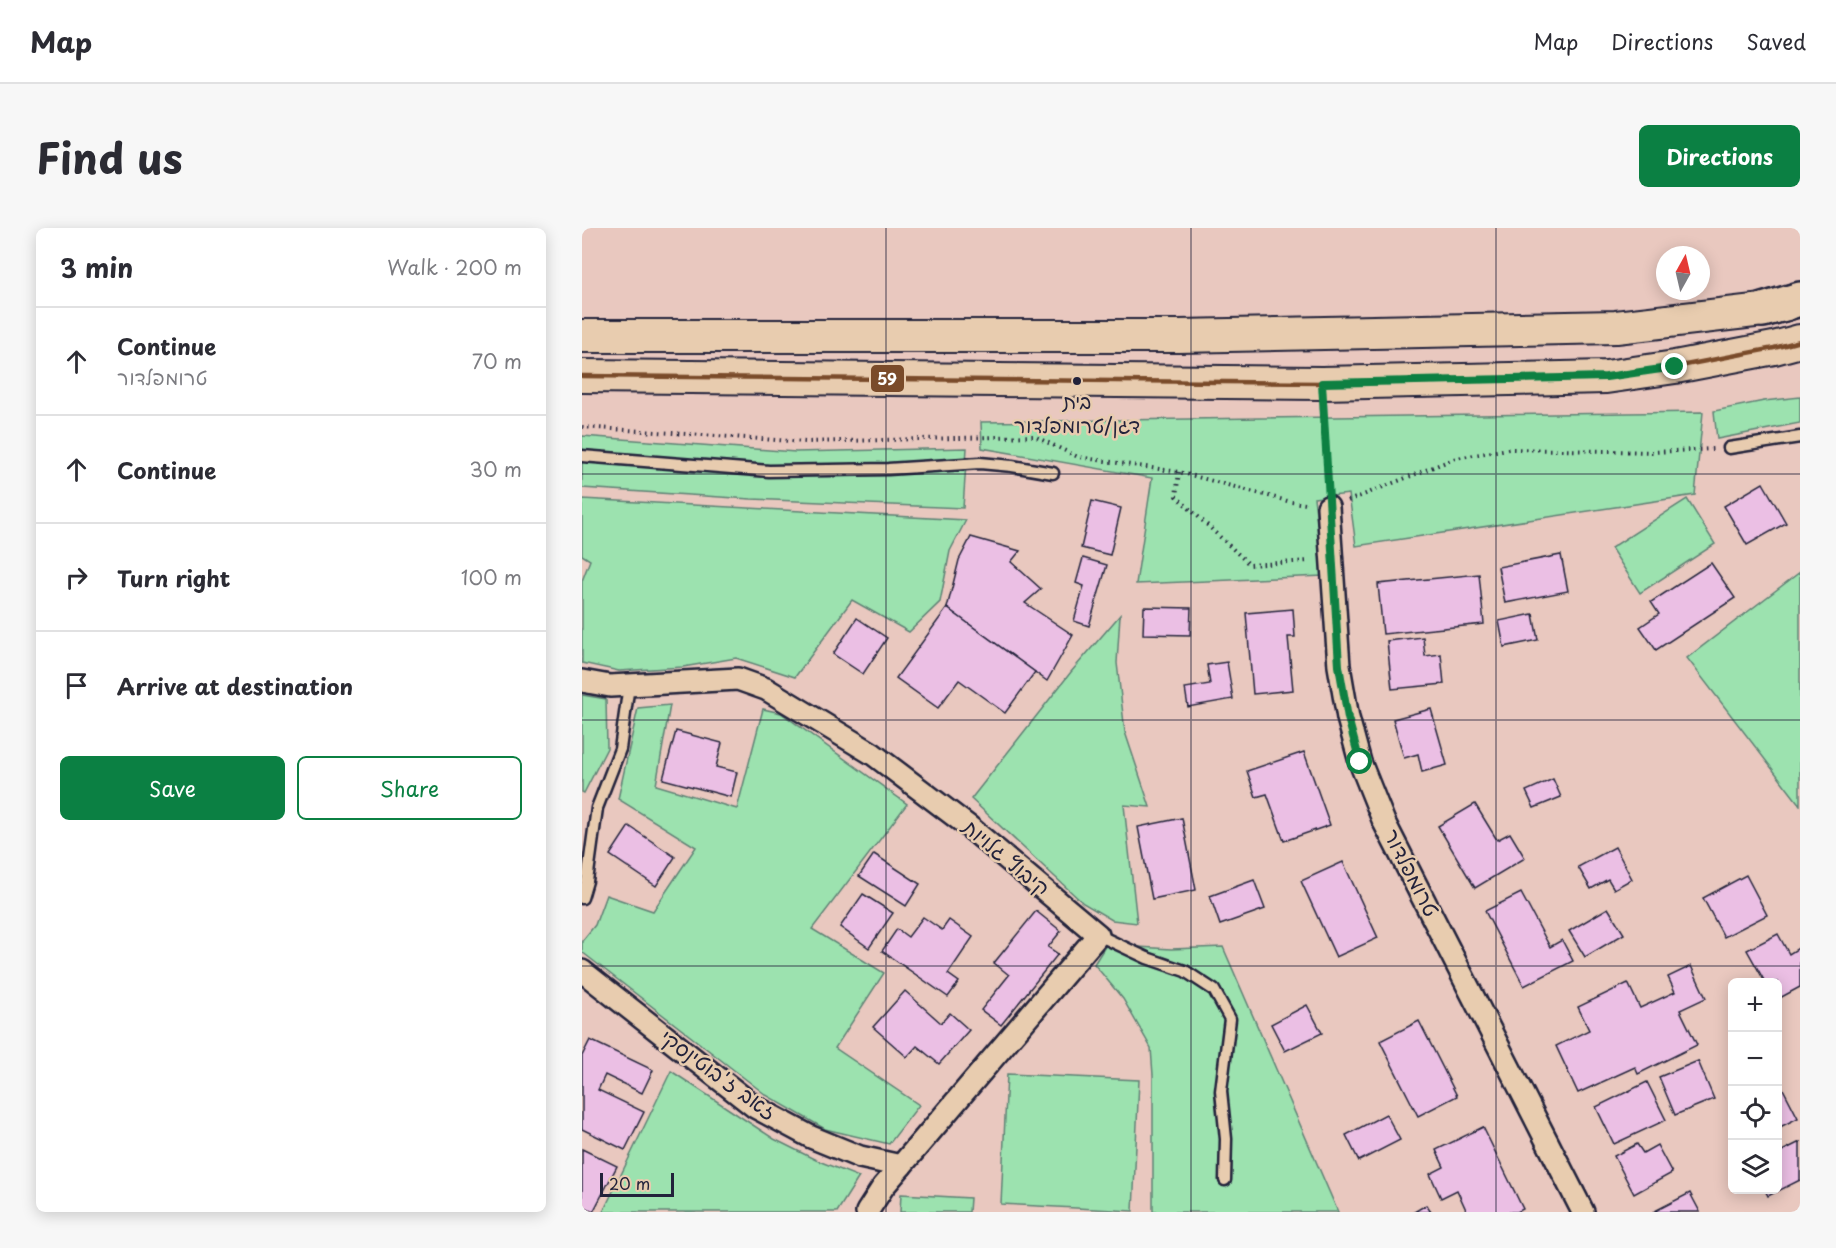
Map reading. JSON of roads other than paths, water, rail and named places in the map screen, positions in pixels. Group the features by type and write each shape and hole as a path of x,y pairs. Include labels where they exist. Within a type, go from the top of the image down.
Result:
{"highway":[{"path":"1763,310 1800,300"}],"main road":[{"path":"582,336 1179,336 1616,327 1763,310"},
{"path":"582,376 1322,383 1606,377 1675,367 1791,345"}],"street":[{"name":"טרומפלדור","path":"1328,507 1339,666 1348,718 1360,762 1384,822 1583,1212"},
{"name":"קיבוץ גלויות","path":"582,681 610,686 738,679 766,689 873,754 968,826 1098,935"},
{"path":"867,1212 883,1187 1098,935"},
{"name":"זאב ז'בוטינסקי","path":"582,971 755,1107 811,1137 860,1157 901,1166"}],"lane":[{"path":"1729,448 1800,437"},
{"path":"582,456 769,471 888,469 980,463 1053,473"},
{"path":"582,898 587,881 597,808 620,749 629,685"},
{"path":"1098,935 1147,958 1185,971 1214,990 1230,1019 1221,1091 1226,1139 1225,1180"}],"place":[{"name":"בית דגן/טרומפלדור","path":"1077,381"}]}
